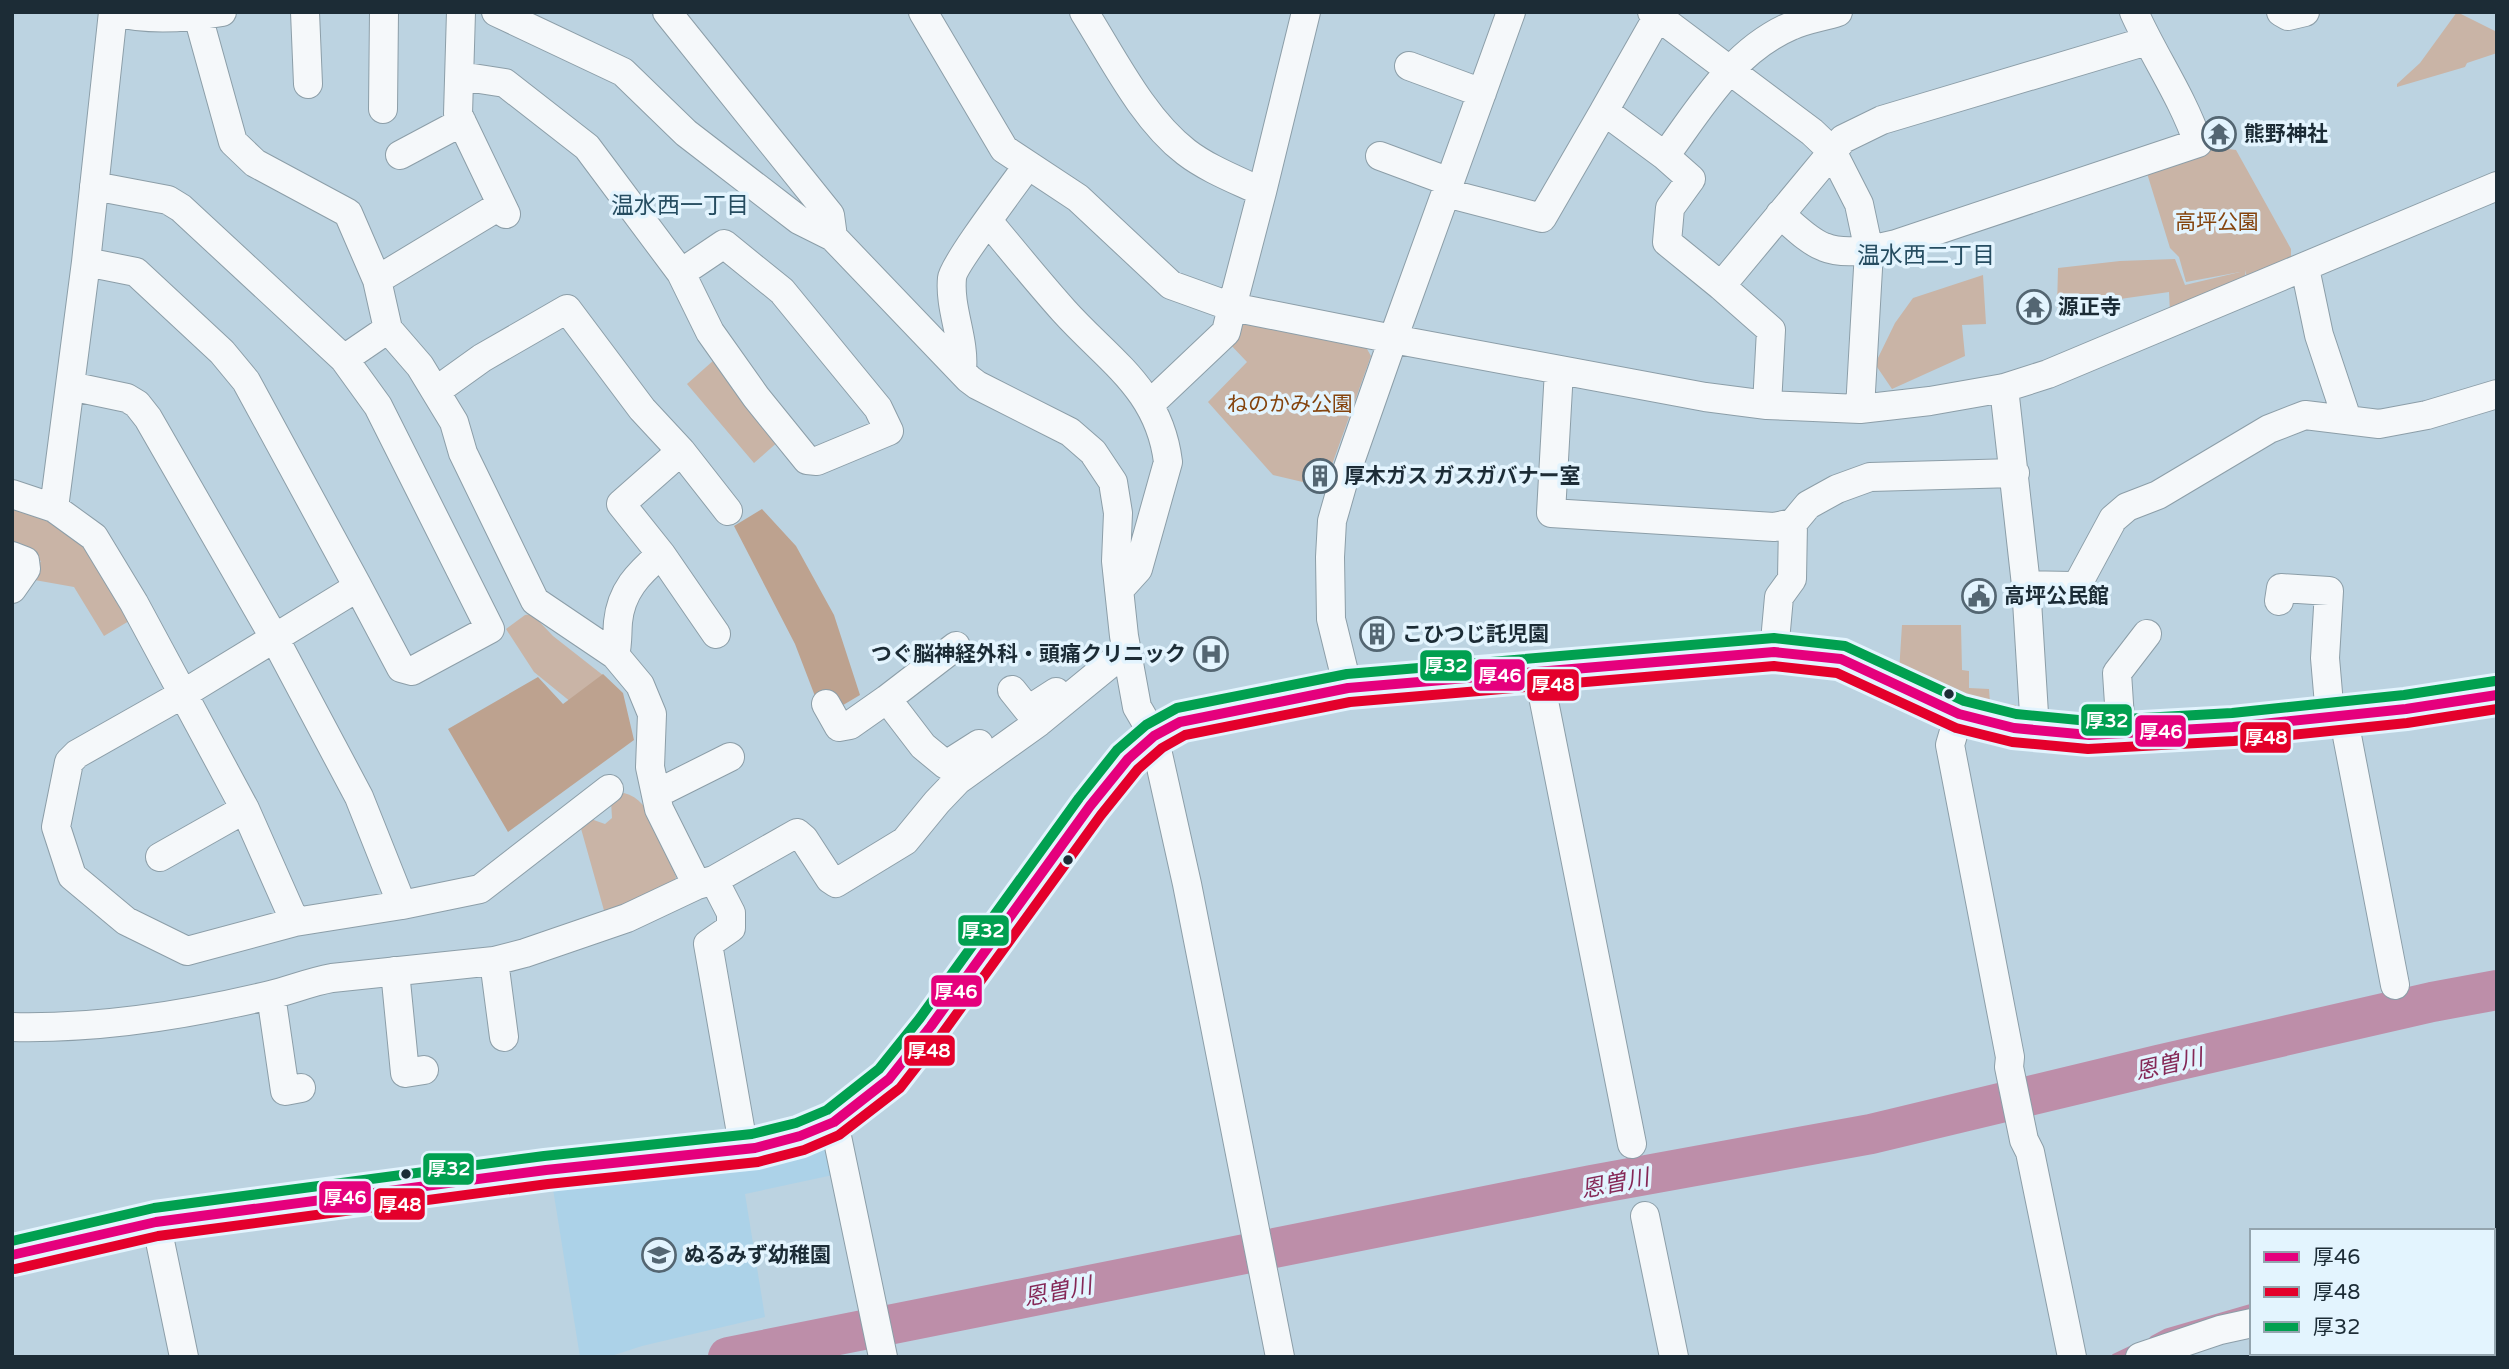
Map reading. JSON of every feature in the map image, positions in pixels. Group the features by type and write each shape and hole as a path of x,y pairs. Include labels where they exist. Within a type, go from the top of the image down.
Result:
{"street":[{"path":"54,508 86,262 113,12 128,16 199,15 233,142 255,163 348,213 377,280 388,329 420,366 454,422 463,453 535,601 615,656 640,685 653,714 650,767 659,809 705,882 731,913 731,928 708,944 744,1150"},
{"path":"305,12 308,84"},
{"path":"383,109 384,12"},
{"path":"377,280 503,209 458,114 461,12"},
{"path":"496,12 623,72 686,133 799,220 833,237 977,385 1070,432 1094,452 1113,482 1118,513 1116,561 1119,590 1137,707 1154,736 1187,884 1280,1357"},
{"path":"667,12 831,215 833,237"},
{"path":"923,12 999,143 1078,198 1171,285 1232,307 1559,370 1626,369 1704,397 1767,405 1860,409 1930,401 2004,388 2109,350 2497,186"},
{"path":"1150,404 1226,332 1306,12"},
{"path":"1348,688 1331,619 1332,521 1393,339 1511,12"},
{"path":"1665,156 1729,69 1758,44 1792,25 1838,12"},
{"path":"1780,214 1822,247 1869,251 2198,143 2190,119 2134,12"},
{"path":"2281,12 2288,16 2305,12"},
{"path":"1380,156 1448,187 1542,218 1604,111 1655,14 1812,132 1832,151 1859,204 1869,251 1860,409"},
{"path":"1097,17 1163,131 1185,152 1262,192"},
{"path":"1721,286 1843,139 1882,120 2147,41"},
{"path":"1409,66 1482,93"},
{"path":"460,76 505,83 587,147 681,274 710,332 756,397 807,460 817,461 889,432 878,408 782,290 724,244 681,274"},
{"path":"1604,111 1665,156 1691,179 1670,208 1662,255 1721,286 1771,330 1767,405"},
{"path":"400,155 462,122"},
{"path":"962,370 964,353 951,275 1028,165"},
{"path":"86,262 136,272 222,352 246,381 401,668 412,671 490,629 378,406 344,359 181,208 168,200 94,186"},
{"path":"988,221 1065,312 1126,372 1150,404 1166,448 1168,462 1138,569 1119,590"},
{"path":"2305,268 2319,335 2347,419"},
{"path":"436,391 482,358 567,309 642,409 681,451 728,510"},
{"path":"344,359 388,329"},
{"path":"1559,370 1551,513 1774,527 1793,523 1808,505 1837,489 1870,477 2015,473"},
{"path":"70,386 127,398 148,418 275,639 359,797 402,905"},
{"path":"2004,388 2026,585 2035,730"},
{"path":"2026,585 2072,586 2079,582 2113,519 2127,508 2158,495 2269,429 2305,415 2379,424 2427,415 2497,394"},
{"path":"681,451 621,504 661,554 716,634"},
{"path":"12,494 54,508 94,537 134,603 245,809 295,922"},
{"path":"1774,652 1779,597 1792,579 1793,523"},
{"path":"615,656 618,621 625,593 638,574 661,554"},
{"path":"12,556 25,561 26,569 12,589"},
{"path":"358,587 183,694 77,754 69,762 56,827 72,876 126,921 187,951 295,922 480,889 609,789"},
{"path":"2280,587 2329,591 2325,658 2395,985"},
{"path":"2121,734 2117,673 2147,634"},
{"path":"826,704 839,727 850,725 887,699 935,672 956,646"},
{"path":"12,1027 54,1028 135,1021 271,995 311,982 494,961 627,918 705,882 797,834 804,839 830,879 836,883 905,841 958,780 1093,680 1127,650"},
{"path":"12,1255 156,1222 546,1170 744,1150 800,1136 834,1122 888,1079 931,1026 1090,806 1128,759 1154,736 1180,722 1348,688 1774,652 1841,659 1959,714 2014,727 2089,735 2233,727 2406,709 2497,695"},
{"path":"1538,671 1632,1144"},
{"path":"1012,690 1028,710 1077,677 1093,680"},
{"path":"887,699 923,747 946,765 1009,724 1019,736"},
{"path":"1959,714 1950,745 2010,1057 2009,1067 2024,1140 2030,1152 2072,1357"},
{"path":"656,794 730,757"},
{"path":"166,848 245,809"},
{"path":"494,961 504,1037"},
{"path":"395,971 406,1074"},
{"path":"271,995 284,1091"},
{"path":"834,1122 883,1357"},
{"path":"1645,1216 1674,1357"},
{"path":"156,1222 184,1357"},
{"path":"2140,1357 2250,1322"}],"shaded area":[{"path":"762,509 796,546 834,615 860,695 823,717 795,644 734,526"},
{"path":"603,674 623,693 634,740 508,832 448,729 538,677 563,704"},
{"name":"ぬるみず幼稚園","path":"824,1142 833,1175 745,1194 765,1317 642,1346 608,1357 580,1357 553,1189 556,1183"}],"green space":[{"path":"2457,12 2497,32 2497,53 2467,63 2465,67 2397,87 2420,63"},
{"name":"高坪公園","path":"2213,147 2236,150 2291,249 2291,261 2248,281 2245,270 2246,283 2170,313 2169,292 2057,308 2058,268 2120,261 2175,259 2185,285 2240,272 2186,282 2179,257 2170,248 2146,170"},
{"path":"1983,275 1986,324 1962,325 1965,356 1892,389 1875,364 1895,323 1913,298"},
{"name":"ねのかみ公園","path":"1244,318 1363,342 1371,356 1324,487 1273,475 1208,402 1247,362 1228,342"},
{"path":"714,360 780,440 754,463 687,384"},
{"path":"12,502 78,536 129,621 104,636 74,587 29,579 41,561 12,550"},
{"path":"532,614 553,636 604,676 582,711 534,672 506,629 525,615"},
{"path":"1902,625 1961,625 1962,670 1969,671 1969,688 1989,689 1990,703 2016,705 2015,716 1983,714 1899,672"},
{"path":"624,793 634,797 651,815 676,877 673,885 605,914 580,825 588,818 605,824 612,818 611,801"}],"waterway":[{"name":"恩曽川","path":"728,1357 1591,1185 1871,1134 2158,1065 2432,1002 2497,990"},
{"path":"2153,1339 2166,1332 2250,1308"},
{"path":"2115,1357 2136,1347"}],"transit line":[{"name":"厚32","path":"12,1241 154,1208 544,1156 752,1134 796,1123 827,1110 879,1069 920,1018 1079,798 1117,750 1146,725 1177,708 1347,674 1774,638 1845,646 1964,701 2016,714 2089,721 2232,713 2404,695 2495,681"},
{"name":"厚46","path":"12,1255 156,1222 546,1170 755,1148 800,1136 834,1122 889,1079 931,1026 1090,806 1128,759 1154,736 1180,722 1348,688 1774,652 1841,659 1959,714 2014,728 2089,735 2233,727 2406,709 2497,695"},
{"name":"厚48","path":"15,1269 158,1236 548,1184 758,1162 804,1150 839,1135 900,1088 1101,815 1138,769 1162,748 1185,735 1350,702 1774,666 1837,673 1956,728 2012,742 2088,749 2234,741 2407,723 2497,709"}],"place":[{"name":"熊野神社","path":"2219,134"},
{"name":"源正寺","path":"2034,307"},
{"name":"厚木ガス ガスガバナー室","path":"1320,476"},
{"name":"高坪公民館","path":"1979,596"},
{"name":"こひつじ託児園","path":"1377,634"},
{"name":"つぐ脳神経外科・頭痛クリニック","path":"1211,654"},
{"name":"ぬるみず幼稚園","path":"659,1255"}],"district":[{"name":"温水西一丁目","path":"680,206"},
{"name":"温水西二丁目","path":"1926,256"}]}
